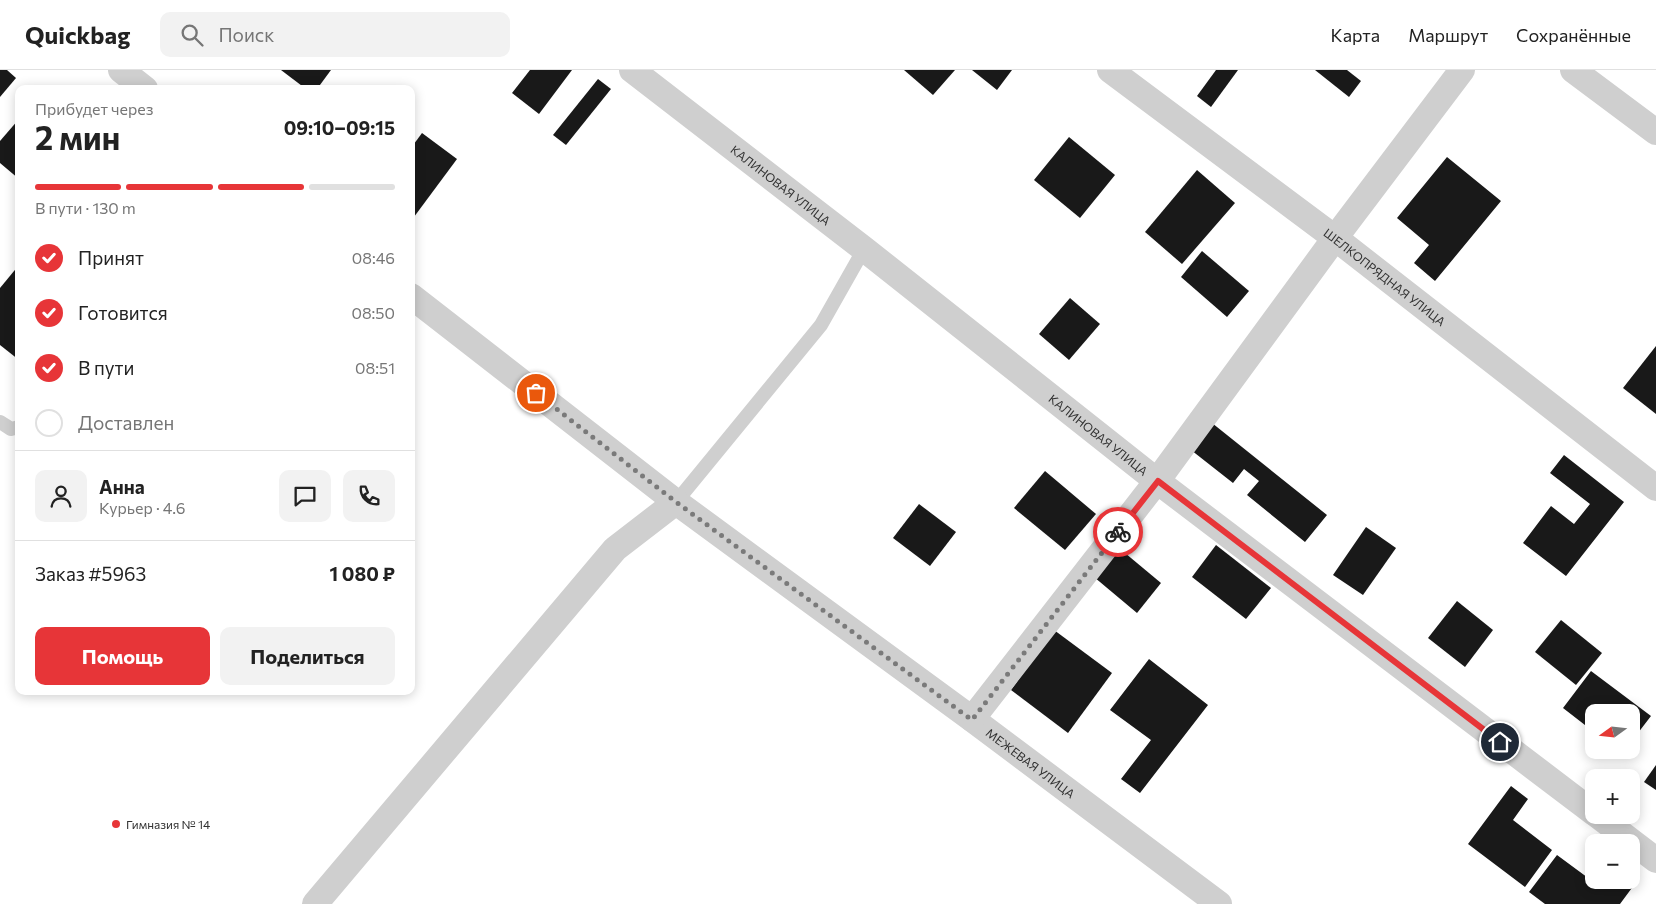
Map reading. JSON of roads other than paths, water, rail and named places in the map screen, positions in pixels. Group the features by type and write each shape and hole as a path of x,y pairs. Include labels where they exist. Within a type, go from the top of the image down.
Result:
{"street":[{"path":"121,70 140,85"},
{"name":"КАЛИНОВАЯ УЛИЦА","path":"632,70 864,249 1158,481 1585,805"},
{"name":"ШЕЛКОПРЯДНАЯ УЛИЦА","path":"1110,70 1335,238 1656,488"},
{"path":"972,720 1158,481 1335,238 1462,70"},
{"path":"1574,70 1656,132"},
{"name":"МЕЖЕВАЯ УЛИЦА","path":"415,299 676,502 1219,904"},
{"path":"315,904 615,549 676,502"},
{"path":"1609,824 1656,860"}],"lane":[{"path":"676,502 821,325 864,249"},
{"path":"0,422 11,429 15,428"}],"place":[{"name":"Гимназия № 14","path":"116,824"}]}
